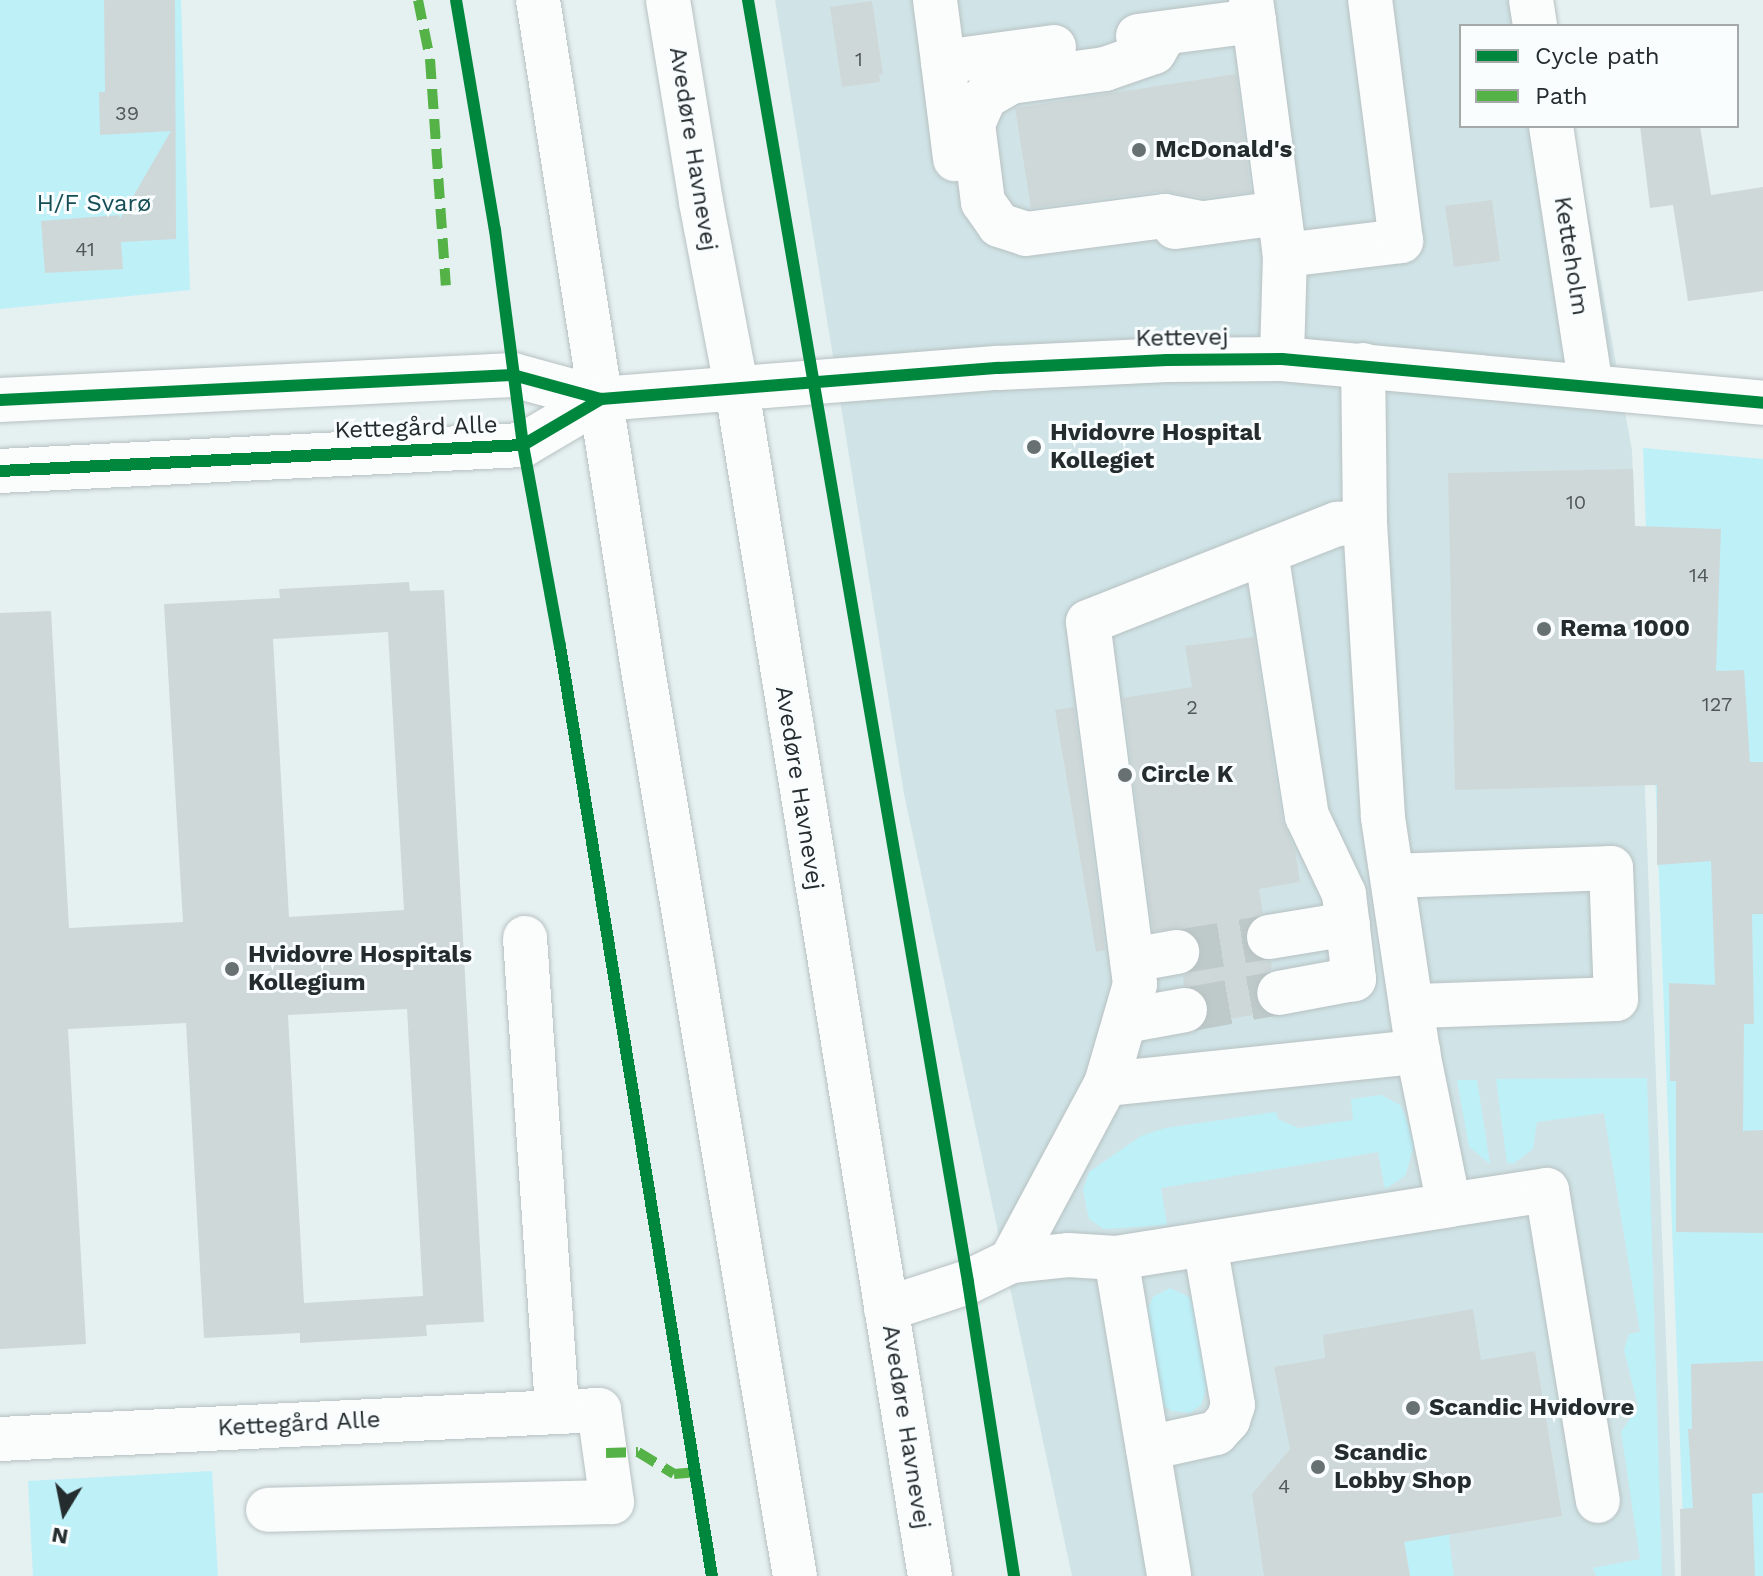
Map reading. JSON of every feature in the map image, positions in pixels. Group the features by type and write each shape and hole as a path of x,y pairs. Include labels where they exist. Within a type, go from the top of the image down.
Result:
{"street":[{"path":"538,0 795,1576"},
{"name":"Avedøre Havnevej","path":"668,0 701,202 737,390 930,1576"},
{"path":"935,0 963,216 979,239 1007,248 1202,223"},
{"path":"1165,33 1154,52 1105,69 1011,82 985,97 973,124 983,202 999,225 1026,234 1165,216 1282,234 1401,241 1370,0"},
{"path":"1531,0 1535,24"},
{"path":"943,62 1165,33 1253,10 1282,234 1282,359"},
{"name":"Ketteholm","path":"1551,128 1591,386"},
{"name":"Kettevej","path":"601,399 999,368 1167,360 1282,359 1763,403"},
{"path":"1363,365 1365,522 1383,817 1418,1052 1449,1205"},
{"name":"Kettegård Alle","path":"0,400 513,375 601,399"},
{"name":"Kettegård Alle","path":"0,471 523,445 601,399"},
{"path":"1011,1261 1106,1084 1135,984 1088,622 1337,524 1365,522"},
{"path":"1266,552 1307,816 1344,894 1354,979 1279,993"},
{"path":"1393,876 1611,868 1616,999 1411,1006"},
{"path":"1269,937 1402,933"},
{"path":"268,1510 612,1502 578,1411 525,938"},
{"path":"1132,960 1177,952"},
{"path":"1125,1021 1185,1010"},
{"path":"1106,1084 1418,1052"},
{"path":"886,1309 968,1282 1011,1261 1068,1255 1116,1258 1547,1190 1598,1501"},
{"path":"1148,1448 1216,1433 1228,1420 1233,1405 1205,1244"},
{"path":"1116,1258 1169,1576"},
{"name":"Kettegård Alle","path":"0,1439 578,1411"}],"shaded area":[{"path":"775,0 1549,0 1554,24 1459,24 1459,128 1572,128 1632,450 1675,1576 1072,1576 904,794"}],"green space":[{"name":"H/F Svarø","path":"0,0 181,0 190,290 0,309"},
{"path":"1643,448 1763,459 1763,1576 1685,1576"},
{"path":"1647,1078 1662,1576 1596,1576 1593,1568 1640,1559 1621,1432 1638,1406 1624,1350 1629,1334 1640,1332 1604,1113 1537,1122 1533,1149 1513,1164 1507,1163 1496,1079"},
{"path":"1457,1080 1477,1080 1490,1164 1469,1147"},
{"path":"1381,1095 1400,1105 1414,1146 1405,1176 1385,1189 1378,1152 1161,1188 1167,1225 1104,1229 1089,1219 1083,1190 1089,1172 1141,1136 1165,1128 1276,1112 1278,1119 1298,1128 1353,1120 1351,1099"},
{"path":"1170,1288 1191,1298 1195,1307 1208,1383 1201,1405 1190,1413 1172,1411 1161,1404 1145,1316 1153,1297"},
{"path":"212,1471 218,1576 33,1576 28,1481"},
{"path":"1394,1483 1452,1526 1449,1539 1454,1576 1410,1576"}],"building":[{"path":"104,0 175,0 176,239 121,242 123,269 45,273 41,221 119,215 120,219 171,131 100,135 99,92 105,92"},
{"path":"872,1 883,74 879,75 880,82 842,87 830,7"},
{"name":"McDonald's","path":"1236,74 1251,192 1204,198 1162,191 1031,208 1015,108"},
{"path":"1640,128 1700,128 1711,195 1763,187 1763,291 1688,301 1673,205 1650,208"},
{"path":"1492,200 1500,261 1454,267 1445,206"},
{"path":"1633,469 1635,526 1721,529 1716,671 1744,670 1750,762 1763,762 1763,914 1752,914 1754,1024 1744,1024 1743,1131 1763,1130 1763,1233 1676,1232 1676,1081 1670,1081 1669,983 1715,985 1711,861 1657,865 1657,785 1455,790 1448,473"},
{"name":"Hvidovre Hospitals Kollegium","path":"409,582 410,591 444,590 484,1322 426,1325 427,1336 300,1343 300,1333 204,1338 186,1023 68,1029 86,1344 0,1349 0,613 51,611 69,928 183,922 164,604 280,598 279,589","holes":["388,632 404,910 289,917 273,639","407,1009 423,1296 304,1303 288,1015"]},
{"path":"1254,637 1282,820 1295,850 1300,882 1259,889 1263,913 1253,918 1245,929 1244,940 1249,952 1260,960 1271,962 1272,969 1262,975 1255,985 1255,998 1265,1013 1206,1023 1210,1006 1204,994 1194,987 1184,986 1183,976 1194,971 1201,960 1197,937 1185,928 1153,931 1123,698 1192,687 1185,646"},
{"path":"1074,707 1105,950 1096,952 1055,710"},
{"name":"Scandic Hvidovre","path":"1473,1309 1481,1360 1535,1351 1562,1516 1404,1542 1410,1576 1264,1576 1252,1494 1290,1449 1274,1367 1325,1358 1323,1335"},
{"path":"1763,1361 1763,1493 1752,1494 1755,1576 1681,1576 1680,1509 1693,1508 1688,1429 1692,1429 1691,1364"}],"tunnel":[{"path":"1177,952 1269,937"},
{"path":"1185,1010 1279,993"}],"marked path":[{"path":"418,0 430,59 446,285"},
{"path":"606,1453 638,1452 674,1474 695,1472"}],"cycle path":[{"path":"456,0 495,230 523,445 560,646 712,1576"},
{"path":"748,0 968,1282 1014,1576"},
{"path":"0,400 513,375 601,399 999,368 1167,360 1282,359 1763,403"},
{"path":"0,471 523,445 601,399"}],"place":[{"name":"McDonald's","path":"1139,150"},
{"name":"Hvidovre Hospital Kollegiet","path":"1034,447"},
{"name":"Rema 1000","path":"1544,629"},
{"name":"Circle K","path":"1125,775"},
{"name":"Hvidovre Hospitals Kollegium","path":"232,969"},
{"name":"Scandic Hvidovre","path":"1413,1408"},
{"name":"Scandic Lobby Shop","path":"1318,1467"}]}
